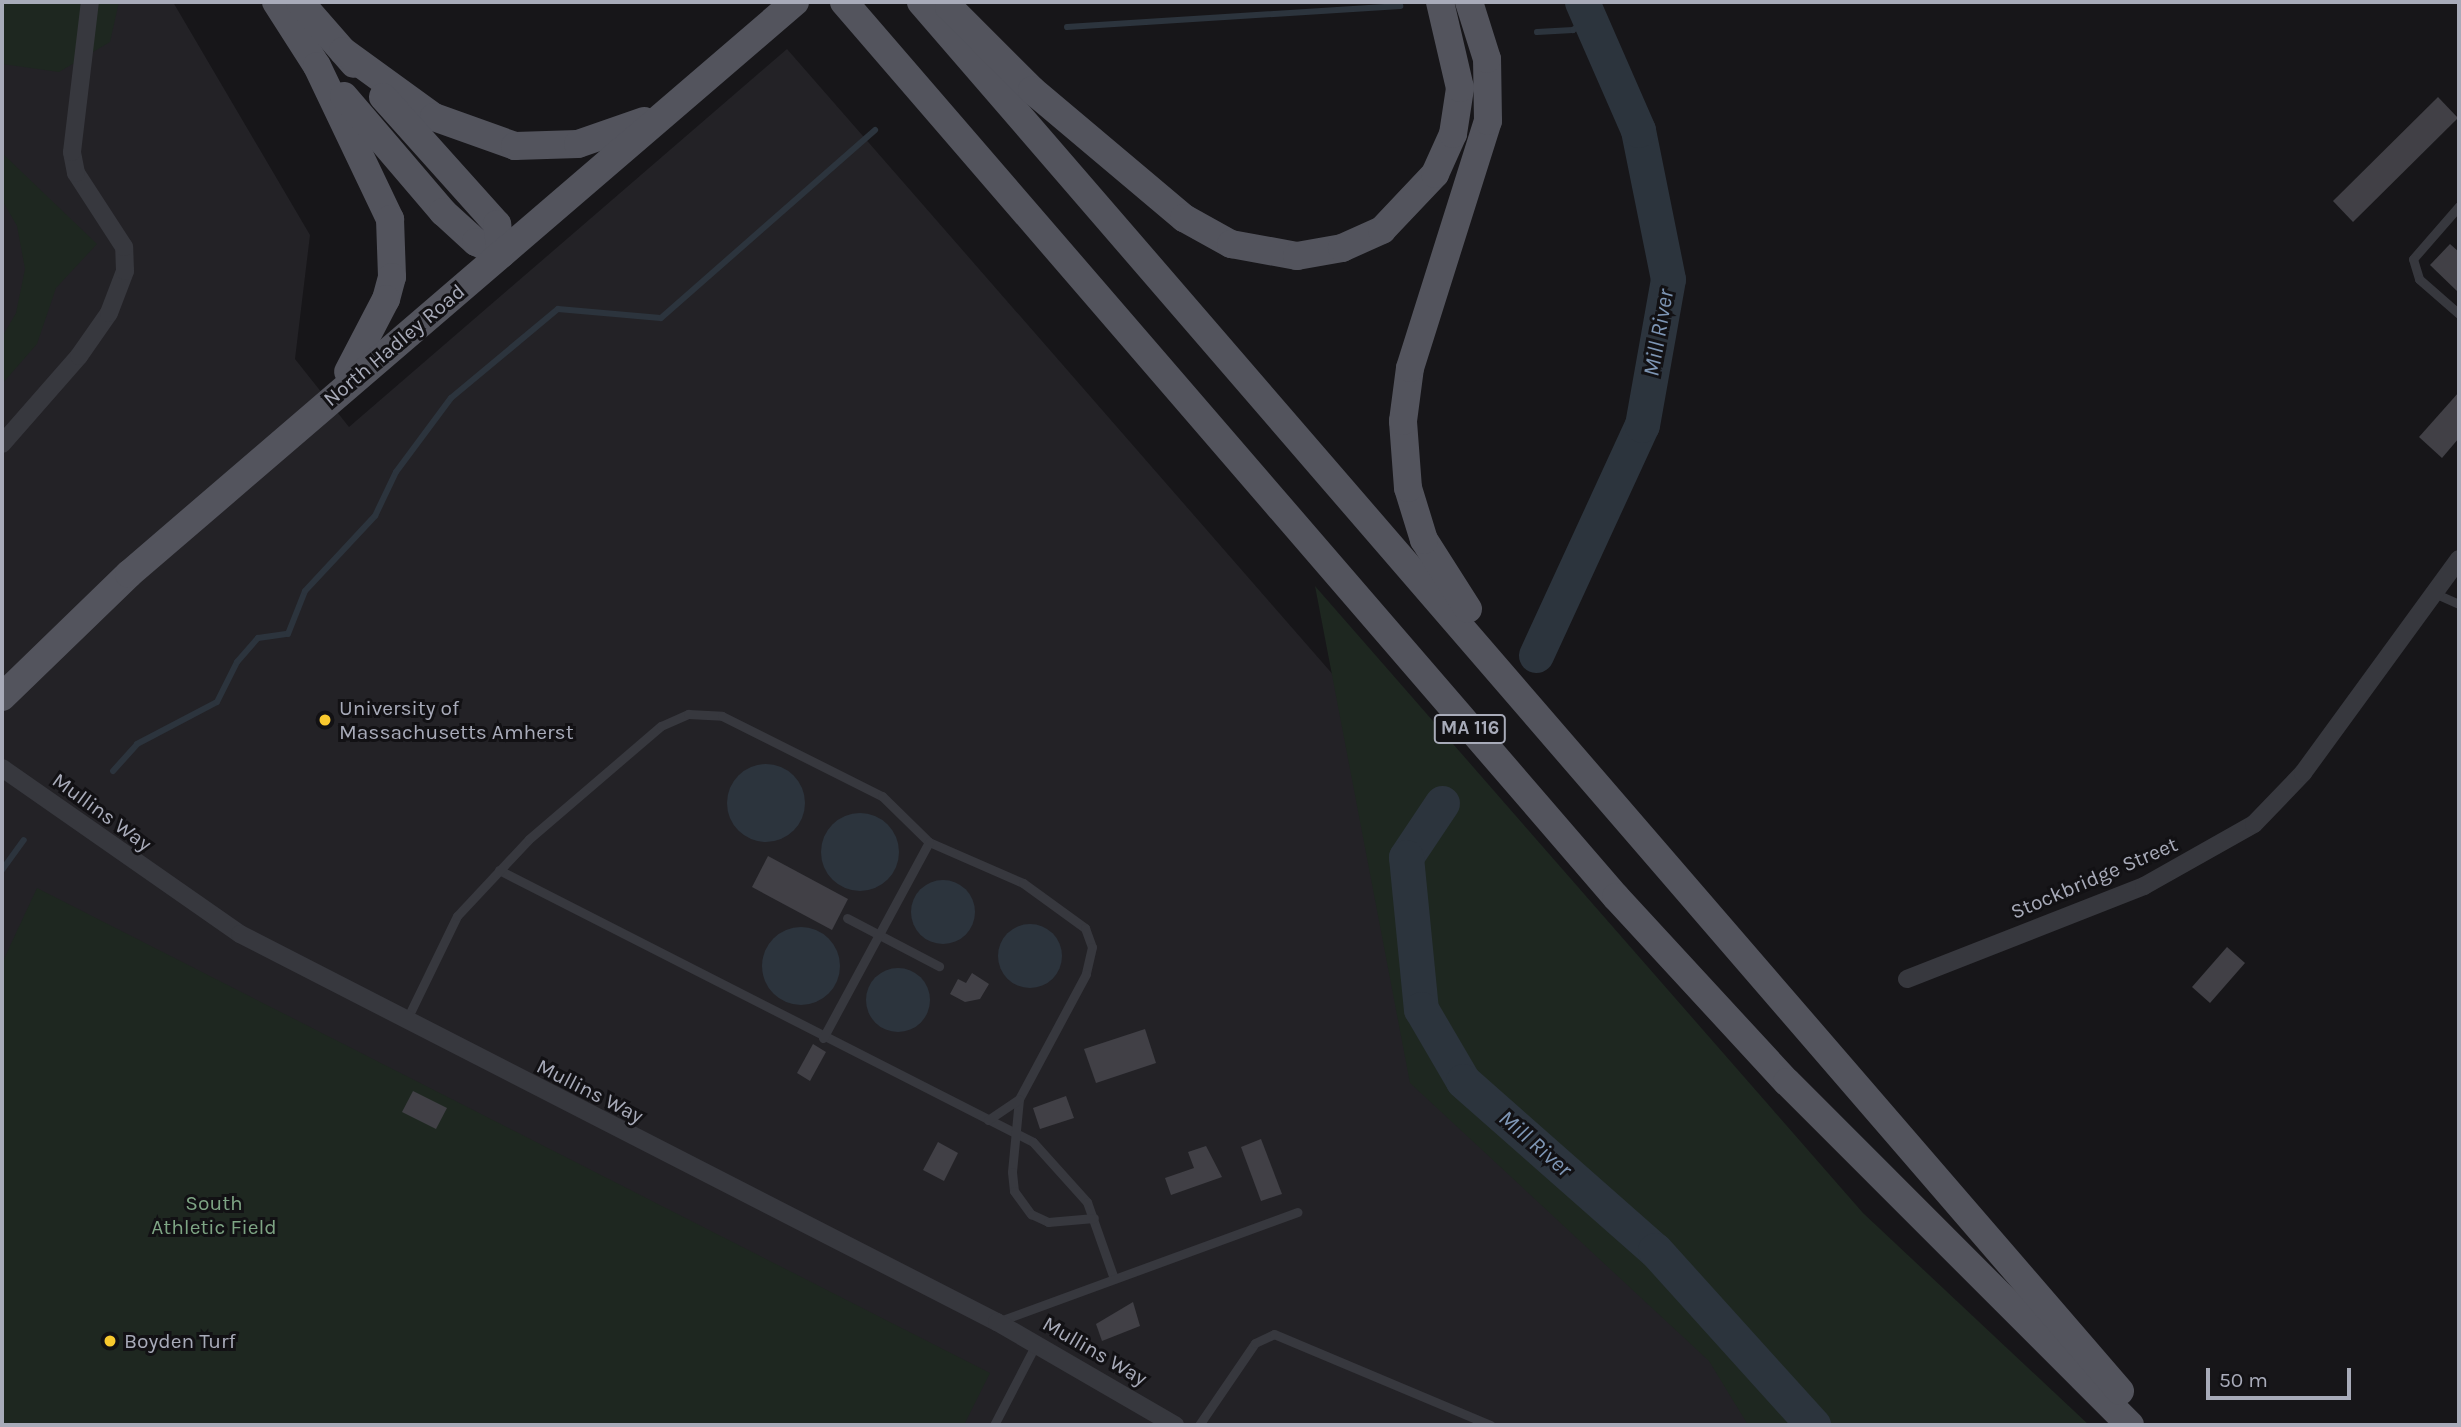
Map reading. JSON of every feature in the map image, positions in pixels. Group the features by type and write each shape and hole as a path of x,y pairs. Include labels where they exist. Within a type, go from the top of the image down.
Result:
{"main road":[{"path":"276,2 317,66 382,194 393,246 381,316 331,398"},
{"path":"300,2 497,224 501,254"},
{"name":"MA 116","path":"845,2 1616,897 1787,1082 2130,1425"},
{"name":"MA 116","path":"921,2 2149,1425"},
{"path":"943,2 1032,90 1184,218 1231,244 1297,256 1342,248 1382,230 1411,206 1442,162 1460,88 1440,2"},
{"path":"1469,2 1487,59 1489,113 1473,185 1406,386 1403,439 1411,501 1435,565 1722,930"},
{"name":"North Hadley Road","path":"2,697 129,574 784,11"},
{"path":"343,51 434,117 514,146 586,142 666,113"},
{"path":"317,66 443,212 476,242 501,254"}],"street":[{"path":"2,444 79,356 109,313 125,271 124,247 76,173 72,152 90,2"},
{"name":"Stockbridge Street","path":"1908,979 2144,886 2254,824 2303,773 2459,559"},
{"name":"Mullins Way","path":"2,768 206,913 405,1023 997,1322 1175,1425"}],"lane":[{"path":"2459,206 2413,259 2419,279 2459,314"},
{"path":"2434,593 2459,604"},
{"path":"405,1023 457,916 499,870 649,734 694,713 734,720 881,796 929,842 1063,906 1090,937 1086,974 1019,1098 1015,1132 1014,1191 1031,1214 1048,1222 1094,1218"},
{"path":"823,1038 929,842"},
{"path":"499,870 823,1038 1015,1132 1055,1161 1094,1218 1113,1276"},
{"path":"847,918 939,966"},
{"path":"988,1120 1019,1098"},
{"path":"997,1322 1113,1276 1298,1212"},
{"path":"1199,1425 1255,1342 1274,1334 1491,1425"},
{"path":"993,1425 1036,1344"}],"shaded area":[{"name":"University of Massachusetts Amherst","path":"2,2 173,2 310,235 295,359 349,427 787,49 1988,1425 2,1425"},
{"path":"766,764 781,767 794,775 802,788 805,803 802,818 794,831 781,839 766,842 751,839 738,831 730,818 727,803 730,788 738,775 751,767"},
{"path":"860,813 875,816 888,824 896,837 899,852 896,867 888,880 875,888 860,891 845,888 832,880 824,867 821,852 824,837 832,824 845,816"},
{"path":"943,880 955,882 966,889 973,900 973,924 966,935 955,942 943,944 931,942 920,935 913,924 911,912 913,900 920,889 931,882"},
{"path":"1030,924 1042,926 1053,933 1060,944 1060,968 1053,979 1042,986 1030,988 1018,986 1007,979 1000,968 998,956 1000,944 1007,933 1018,926"},
{"path":"801,927 816,930 829,938 837,951 840,966 837,981 829,994 816,1002 801,1005 786,1002 773,994 765,981 762,966 765,951 773,938 786,930"},
{"path":"898,968 910,970 921,977 928,988 928,1012 921,1023 910,1030 898,1032 886,1030 875,1023 868,1012 866,1000 868,988 875,977 886,970"}],"green space":[{"path":"2,2 119,2 110,42 59,72 2,64"},
{"path":"2,153 97,244 56,288 37,344 2,384 2,337 16,313 25,269 17,226 2,200"},
{"path":"1315,586 1863,1213 2089,1425 1748,1425 1709,1361 1410,1083"},
{"name":"South Athletic Field","path":"37,888 990,1373 964,1425 2,1425 2,963"}],"building":[{"path":"2438,97 2458,118 2353,222 2333,201"},
{"path":"2450,244 2459,252 2459,293 2430,265"},
{"path":"2459,392 2459,438 2442,458 2419,437"},
{"path":"768,856 848,899 832,930 752,887"},
{"path":"2227,947 2245,963 2210,1003 2192,987"},
{"path":"972,973 989,984 980,999 965,1002 950,994 958,979 966,983"},
{"path":"1145,1029 1156,1063 1096,1083 1084,1049"},
{"path":"813,1044 826,1052 810,1081 797,1073"},
{"path":"413,1091 447,1108 436,1129 402,1112"},
{"path":"1066,1096 1074,1118 1040,1129 1033,1108"},
{"path":"1261,1139 1282,1194 1261,1201 1241,1147"},
{"path":"938,1142 958,1153 944,1181 923,1170"},
{"path":"1206,1146 1222,1177 1171,1195 1165,1178 1194,1168 1188,1152"},
{"path":"1133,1302 1140,1326 1102,1341 1096,1324"}],"waterway":[{"name":"Mill River","path":"1536,655 1642,425 1668,279 1638,130 1582,2"},
{"path":"1067,27 1400,6"},
{"path":"1537,32 1573,30 1589,17"},
{"path":"113,771 137,744 217,702 237,662 258,638 288,634 305,591 375,516 396,472 451,398 558,309 661,318 875,130"},
{"name":"Mill River","path":"1442,803 1406,857 1421,1009 1463,1081 1655,1250 1813,1425"},
{"path":"2,870 24,840"}],"place":[{"name":"University of Massachusetts Amherst","path":"325,720"},
{"name":"Boyden Turf","path":"110,1341"}]}
